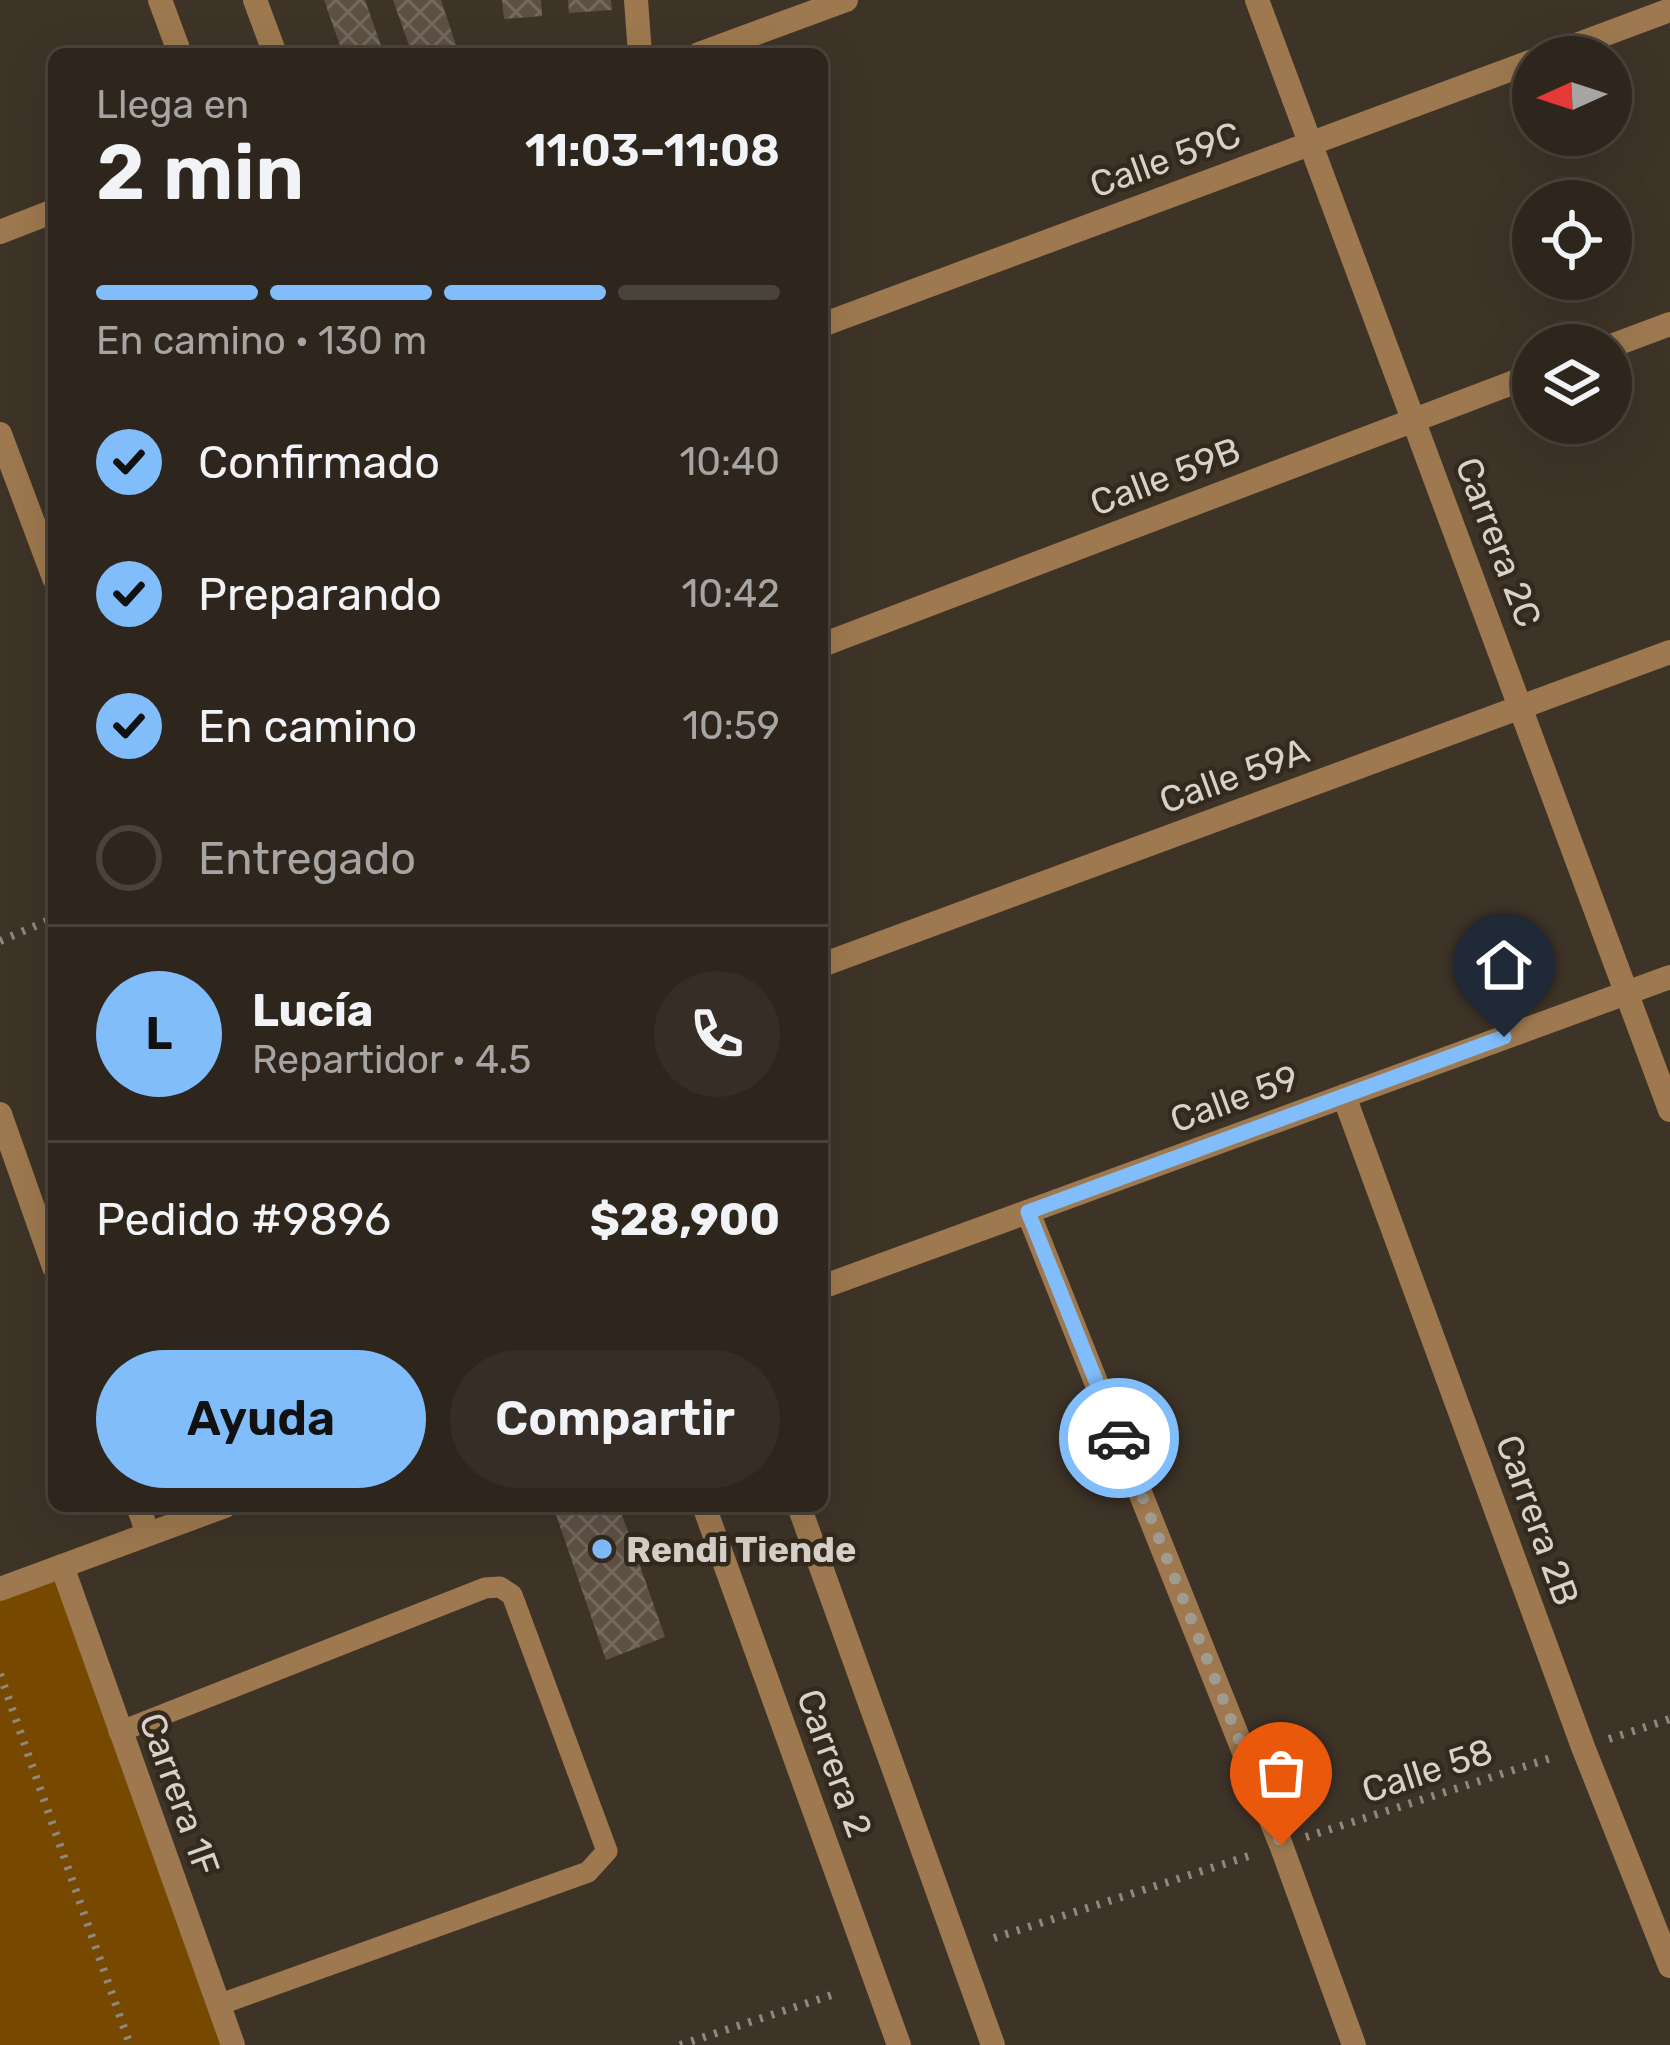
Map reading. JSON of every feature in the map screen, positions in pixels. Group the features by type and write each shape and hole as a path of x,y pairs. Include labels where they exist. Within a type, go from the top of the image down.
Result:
{"street":[{"path":"160,0 178,48"},
{"path":"255,0 273,48"},
{"path":"636,0 640,48"},
{"path":"715,48 847,0"},
{"name":"Carrera 2C","path":"1257,0 1670,1110"},
{"path":"1600,36 1670,10"},
{"name":"Calle 59C","path":"828,323 1512,69"},
{"path":"0,232 48,213"},
{"path":"1632,338 1670,324"},
{"name":"Calle 59B","path":"828,643 1512,383"},
{"path":"0,434 48,562"},
{"name":"Calle 59A","path":"828,963 1670,652"},
{"name":"Calle 59","path":"828,1285 1670,976"},
{"name":"Carrera 2B","path":"1343,1096 1583,1748 1670,1966"},
{"path":"0,1114 48,1250"},
{"path":"1028,1212 1281,1845 1354,2045"},
{"path":"140,1512 148,1534"},
{"path":"0,1589 208,1512"},
{"name":"Carrera 2","path":"706,1512 899,2045"},
{"name":"Carrera 2","path":"801,1512 993,2045"},
{"name":"Carrera 1F","path":"62,1566 233,2045"}],"lane":[{"path":"119,1732 485,1588 500,1587 512,1595 607,1851 588,1872 218,2005"}],"path":[{"path":"0,940 48,920"},
{"path":"0,1674 130,2045"},
{"name":"Calle 58","path":"994,1938 1670,1719"},
{"path":"680,2045 835,1994"}],"shaded area":[{"path":"62,1566 233,2045 0,2045 0,1589"}],"building":[{"path":"324,0 365,0 382,48 341,48"},
{"path":"393,0 441,0 457,48 410,48"},
{"path":"502,0 541,0 542,16 504,19"},
{"path":"568,0 611,0 612,10 569,13"},
{"path":"555,1512 621,1512 665,1637 606,1660"}],"way so far":[{"path":"1119,1438 1281,1845"}],"place":[{"name":"Rendi Tiende","path":"602,1549"}],"route":[{"path":"1119,1438 1028,1212 1504,1037"}]}
